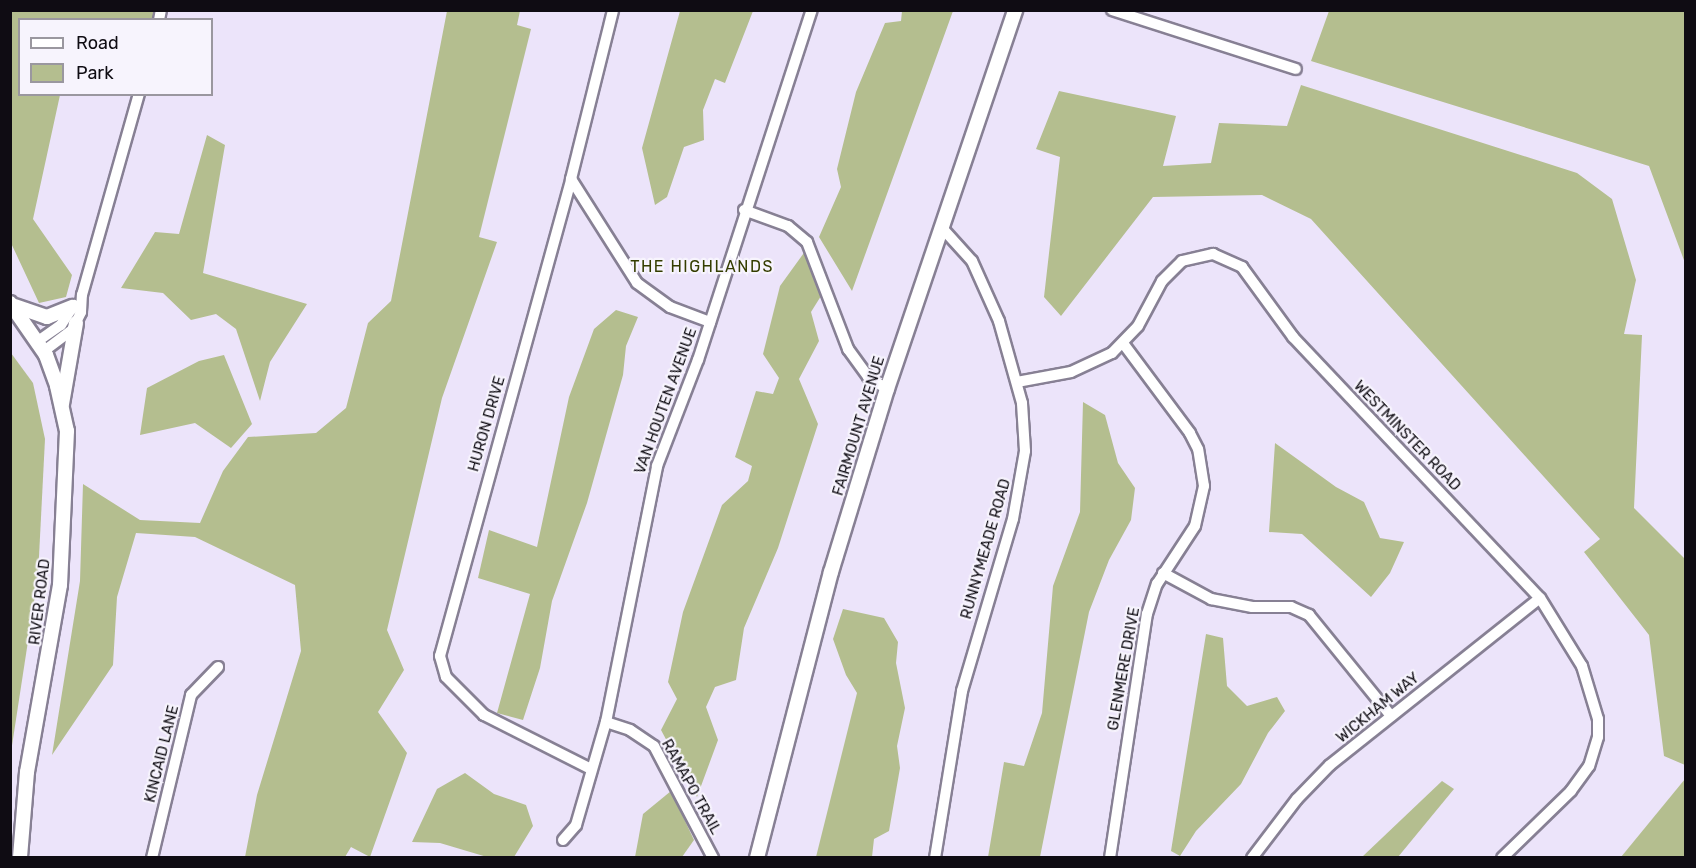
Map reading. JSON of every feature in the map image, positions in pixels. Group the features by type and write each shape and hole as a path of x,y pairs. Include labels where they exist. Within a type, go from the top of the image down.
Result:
{"main road":[{"name":"FAIRMOUNT AVENUE","path":"757,858 831,572 887,389 943,230 1015,10"},
{"path":"12,304 46,317 72,307"},
{"name":"RIVER ROAD","path":"12,304 41,346 62,404 66,459 60,585 26,782 20,858"},
{"path":"62,404 76,323"}],"street":[{"name":"HURON DRIVE","path":"591,769 484,715 447,678 440,656 571,179 613,10"},
{"name":"VAN HOUTEN AVENUE","path":"564,840 576,825 606,722 652,485 710,322 744,210 813,10"},
{"path":"1112,10 1296,69"},
{"path":"41,346 60,342 76,323 138,96"},
{"path":"571,179 637,283 670,307 710,322"},
{"path":"744,210 788,226 807,242 848,349 868,377 887,389"},
{"name":"RUNNYMEADE ROAD","path":"935,858 962,691 1021,485 1024,434 1017,382 999,321 972,261 943,230"},
{"name":"WESTMINSTER ROAD","path":"1017,382 1071,372 1123,343 1145,315 1168,273 1182,261 1214,254 1233,261 1248,273 1293,337 1540,598 1582,666 1595,703 1598,737 1582,779 1502,858"},
{"path":"41,346 61,325 82,295"},
{"name":"GLENMERE DRIVE","path":"1110,858 1143,632 1163,573 1190,536 1199,513 1204,486 1201,462 1181,419 1123,343"},
{"path":"1163,573 1211,599 1252,607 1291,607 1309,615 1391,716"},
{"name":"WICKHAM WAY","path":"1252,858 1311,784 1391,716 1540,598"},
{"name":"KINCAID LANE","path":"152,858 191,695 204,677 218,667"},
{"name":"RAMAPO TRAIL","path":"606,722 630,730 654,746 714,858"}],"green space":[{"path":"10,11 155,11 153,18 18,18 18,96 60,96 33,219 72,275 66,297 39,303 11,243"},
{"path":"447,11 520,11 517,25 531,29 479,237 497,242 442,398 387,630 404,670 378,712 407,753 370,857 351,847 345,857 245,857 257,795 301,651 295,585 195,537 136,533 117,597 113,665 52,755 80,581 83,484 140,520 200,523 223,471 248,437 316,433 346,408 368,323 391,301"},
{"path":"680,11 753,11 725,83 715,79 703,110 704,140 684,147 667,197 655,205 642,148"},
{"path":"902,11 953,11 852,291 819,237 841,187 837,169 856,92 885,23 901,21"},
{"path":"1329,11 1685,11 1685,263 1649,166 1311,61"},
{"path":"1301,85 1577,173 1612,199 1636,280 1624,334 1642,335 1634,508 1685,559 1685,765 1664,756 1649,635 1584,552 1600,539 1311,219 1262,195 1153,197 1061,316 1044,297 1060,157 1036,149 1059,91 1176,116 1163,166 1211,163 1219,123 1287,126"},
{"path":"207,135 225,145 203,273 307,304 270,362 260,401 236,329 216,314 191,320 163,293 121,288 155,232 179,234"},
{"path":"806,250 821,296 811,312 819,341 799,379 818,424 778,548 744,628 736,680 715,687 706,707 718,740 697,797 661,730 677,699 668,682 683,612 722,505 748,481 752,466 735,457 756,391 773,394 779,378 763,354 780,286"},
{"path":"616,310 638,317 626,346 623,375 587,503 552,601 540,668 523,720 497,713 530,594 478,578 489,530 537,547 569,397 594,329"},
{"path":"11,353 33,383 45,439 38,576 11,752"},
{"path":"224,355 252,424 231,448 195,423 140,435 147,388 199,361"},
{"path":"1083,402 1105,415 1118,463 1135,488 1131,520 1109,560 1089,612 1040,857 988,857 1004,762 1024,766 1042,713 1053,586 1080,512"},
{"path":"1275,443 1336,487 1364,502 1380,538 1404,542 1390,573 1371,597 1302,534 1269,532"},
{"path":"843,609 884,618 898,642 896,663 905,708 897,746 900,768 889,831 874,839 872,857 816,857 857,693 846,675 833,639"},
{"path":"1206,634 1223,638 1227,686 1247,706 1277,697 1285,711 1268,733 1241,784 1196,831 1180,856 1171,851"},
{"path":"465,773 494,794 526,805 533,826 514,857 487,857 440,843 412,842 437,789"},
{"path":"1685,779 1685,857 1621,857"},
{"path":"1442,781 1454,789 1398,857 1362,857"},
{"path":"671,791 694,840 682,857 635,857 643,814"}],"district":[{"name":"THE HIGHLANDS","path":"702,267"}]}
